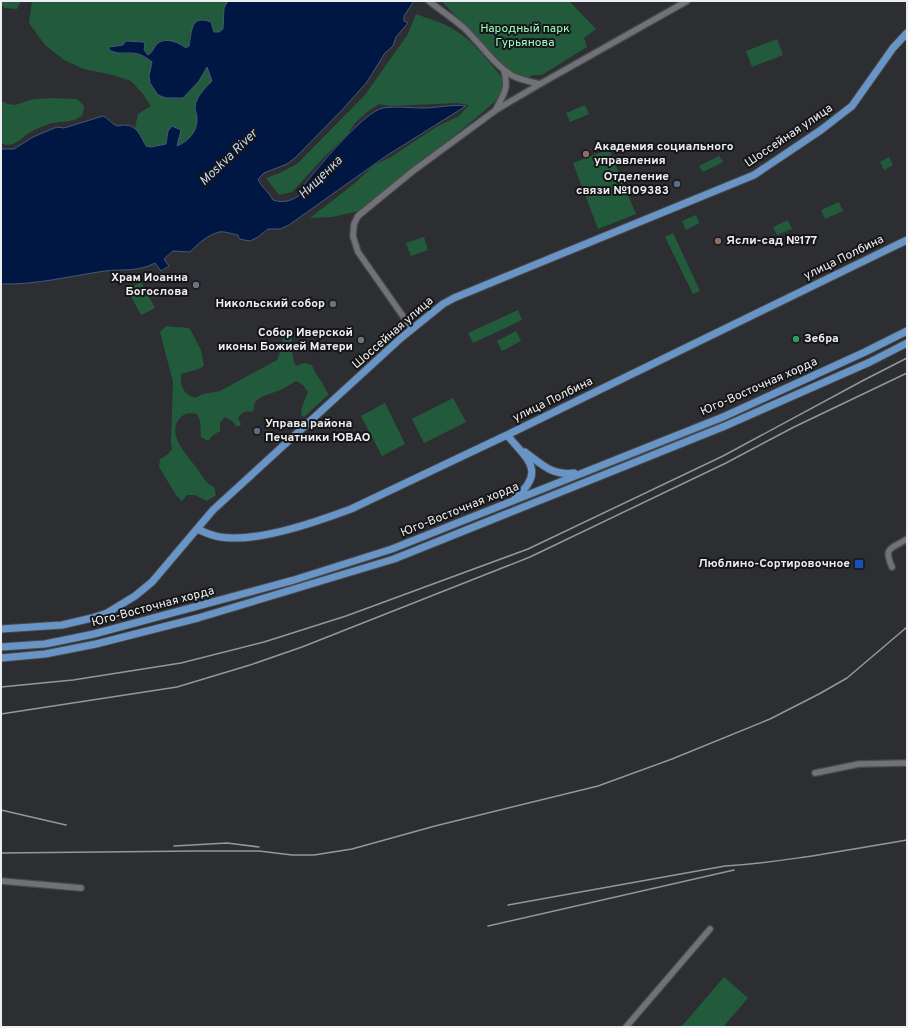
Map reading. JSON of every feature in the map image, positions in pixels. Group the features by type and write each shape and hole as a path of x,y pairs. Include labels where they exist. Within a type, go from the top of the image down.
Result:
{"main road":[{"name":"Шоссейная улица","path":"1,629 62,625 92,618 107,613 135,596 152,582 213,510 412,329 439,307 454,298 754,175 821,130 852,106 884,60 907,33"},
{"name":"улица Полбина","path":"197,529 219,537 240,538 262,535 327,518 351,509 907,240"},
{"name":"Юго-Восточная хорда","path":"1,647 45,644 94,634 294,580 392,549 723,417 865,352 907,331"},
{"name":"Юго-Восточная хорда","path":"1,658 45,654 96,644 213,613 394,559 725,426 863,365 907,343"},
{"path":"506,435 529,461 532,472 528,484 511,501"},
{"path":"515,445 552,471 567,474 584,472"}],"street":[{"path":"429,1 462,27 504,71 524,80 540,84"},
{"path":"412,329 358,252 352,236 356,219 363,211 413,171 496,110 687,1"},
{"path":"496,110 507,87 507,80 504,71"},
{"path":"892,567 887,553 907,539"},
{"path":"815,773 859,764 907,763"},
{"path":"1,881 81,888"},
{"path":"626,1027 710,929"}],"green space":[{"path":"1,1 21,1 17,9 5,8 1,5"},
{"path":"32,1 228,1 224,8 223,29 219,32 190,33 189,46 186,48 156,45 152,53 148,55 144,50 142,42 132,42 117,46 122,54 138,54 152,62 149,76 150,83 158,95 183,98 199,81 207,67 212,81 197,100 195,108 197,116 196,127 189,139 177,146 178,138 172,127 167,134 166,144 151,147 146,146 135,128 138,114 151,106 143,94 131,81 113,75 84,69 64,60 45,45 29,23"},
{"name":"Народный парк Гурьянова","path":"445,1 569,1 596,29 584,38 587,47 542,75 533,75 528,78 513,74 443,3"},
{"path":"416,14 440,22 468,39 504,80 500,97 475,119 359,211 332,217 310,218 355,183 374,165 391,157 436,127 459,116 469,105 457,103 391,106 379,104 355,123 348,134 327,154 292,192 279,195 266,178 280,173 297,164 365,95 408,34"},
{"path":"777,39 783,55 752,67 746,51"},
{"path":"32,99 77,99 84,106 83,114 76,119 54,123 39,128 13,144 5,145 1,143 1,101 13,105"},
{"path":"585,105 589,114 570,122 566,113"},
{"path":"609,149 636,214 598,229 573,163"},
{"path":"719,156 723,162 703,172 699,166"},
{"path":"889,157 893,165 884,170 880,162"},
{"path":"839,202 843,211 825,219 821,210"},
{"path":"696,215 699,223 686,230 682,221"},
{"path":"788,220 792,229 777,235 773,227"},
{"path":"673,233 700,291 693,294 665,237"},
{"path":"424,237 428,250 411,256 406,243"},
{"path":"141,282 155,308 141,315 127,289"},
{"path":"518,310 522,320 473,343 468,333"},
{"path":"166,326 190,329 201,350 204,366 181,374 183,389 195,398 203,394 220,391 277,360 284,336 291,336 294,363 296,366 304,363 312,365 329,394 304,417 301,415 302,407 308,392 303,385 296,381 283,389 261,397 255,402 253,412 246,411 240,415 238,418 241,424 240,426 236,426 232,421 225,417 220,423 220,431 213,435 208,441 201,437 200,421 197,414 188,413 182,416 176,424 176,437 183,450 204,478 214,487 216,495 207,501 195,495 187,495 182,501 176,495 159,467 160,459 167,455 172,449 173,382 160,332"},
{"path":"516,331 521,341 502,351 497,341"},
{"path":"453,398 466,422 424,443 412,419"},
{"path":"385,403 405,444 382,456 361,416"},
{"path":"724,977 748,998 723,1027 682,1026"}],"water":[{"path":"228,1 414,1 404,16 404,21 408,23 396,37 393,46 385,53 367,82 296,157 287,164 264,173 258,179 273,200 281,202 289,201 303,193 301,189 340,143 374,112 388,107 423,108 455,105 466,106 386,156 289,225 280,229 268,229 250,241 239,239 238,235 221,232 215,233 203,240 190,252 173,251 164,259 169,266 161,271 155,263 137,269 105,271 27,283 1,284 1,149 14,149 33,137 57,127 64,128 103,116 116,126 125,125 136,129 146,146 151,147 166,144 168,131 172,126 181,130 177,146 185,141 192,135 196,127 197,117 195,107 197,100 212,81 207,67 199,81 183,98 166,98 158,95 150,83 149,76 152,62 144,56 138,54 113,52 109,50 109,47 123,45 126,41 143,42 145,44 144,50 148,55 159,42 167,40 175,42 186,48 189,46 193,26 199,20 211,22 214,32 219,32 223,29 224,8"}],"railway":[{"path":"1,687 73,680 181,663 264,642 346,616 528,549 723,456 907,358"},
{"path":"1,714 177,687 250,665 302,647 530,557 726,463 794,427 907,373"},
{"path":"1,853 259,851 292,855 314,855 352,849 435,826 598,786 672,759 770,719 819,694 847,678 907,627"},
{"path":"1,810 66,825"},
{"path":"508,905 725,866 793,859 907,840"},
{"path":"174,846 227,843 259,847"},
{"path":"488,926 734,870"}],"place":[{"name":"Академия социального управления","path":"586,154"},
{"name":"Отделение связи №109383","path":"677,184"},
{"name":"Ясли-сад №177","path":"718,241"},
{"name":"Храм Иоанна Богослова","path":"196,285"},
{"name":"Никольский собор","path":"333,304"},
{"name":"Зебра","path":"796,339"},
{"name":"Собор Иверской иконы Божией Матери","path":"361,340"},
{"name":"Управа района Печатники ЮВАО","path":"257,431"},
{"name":"Люблино-Сортировочное","path":"859,564"}],"water label":[{"name":"Moskva River","path":"229,158"},
{"name":"Нищенка","path":"321,178"}]}
